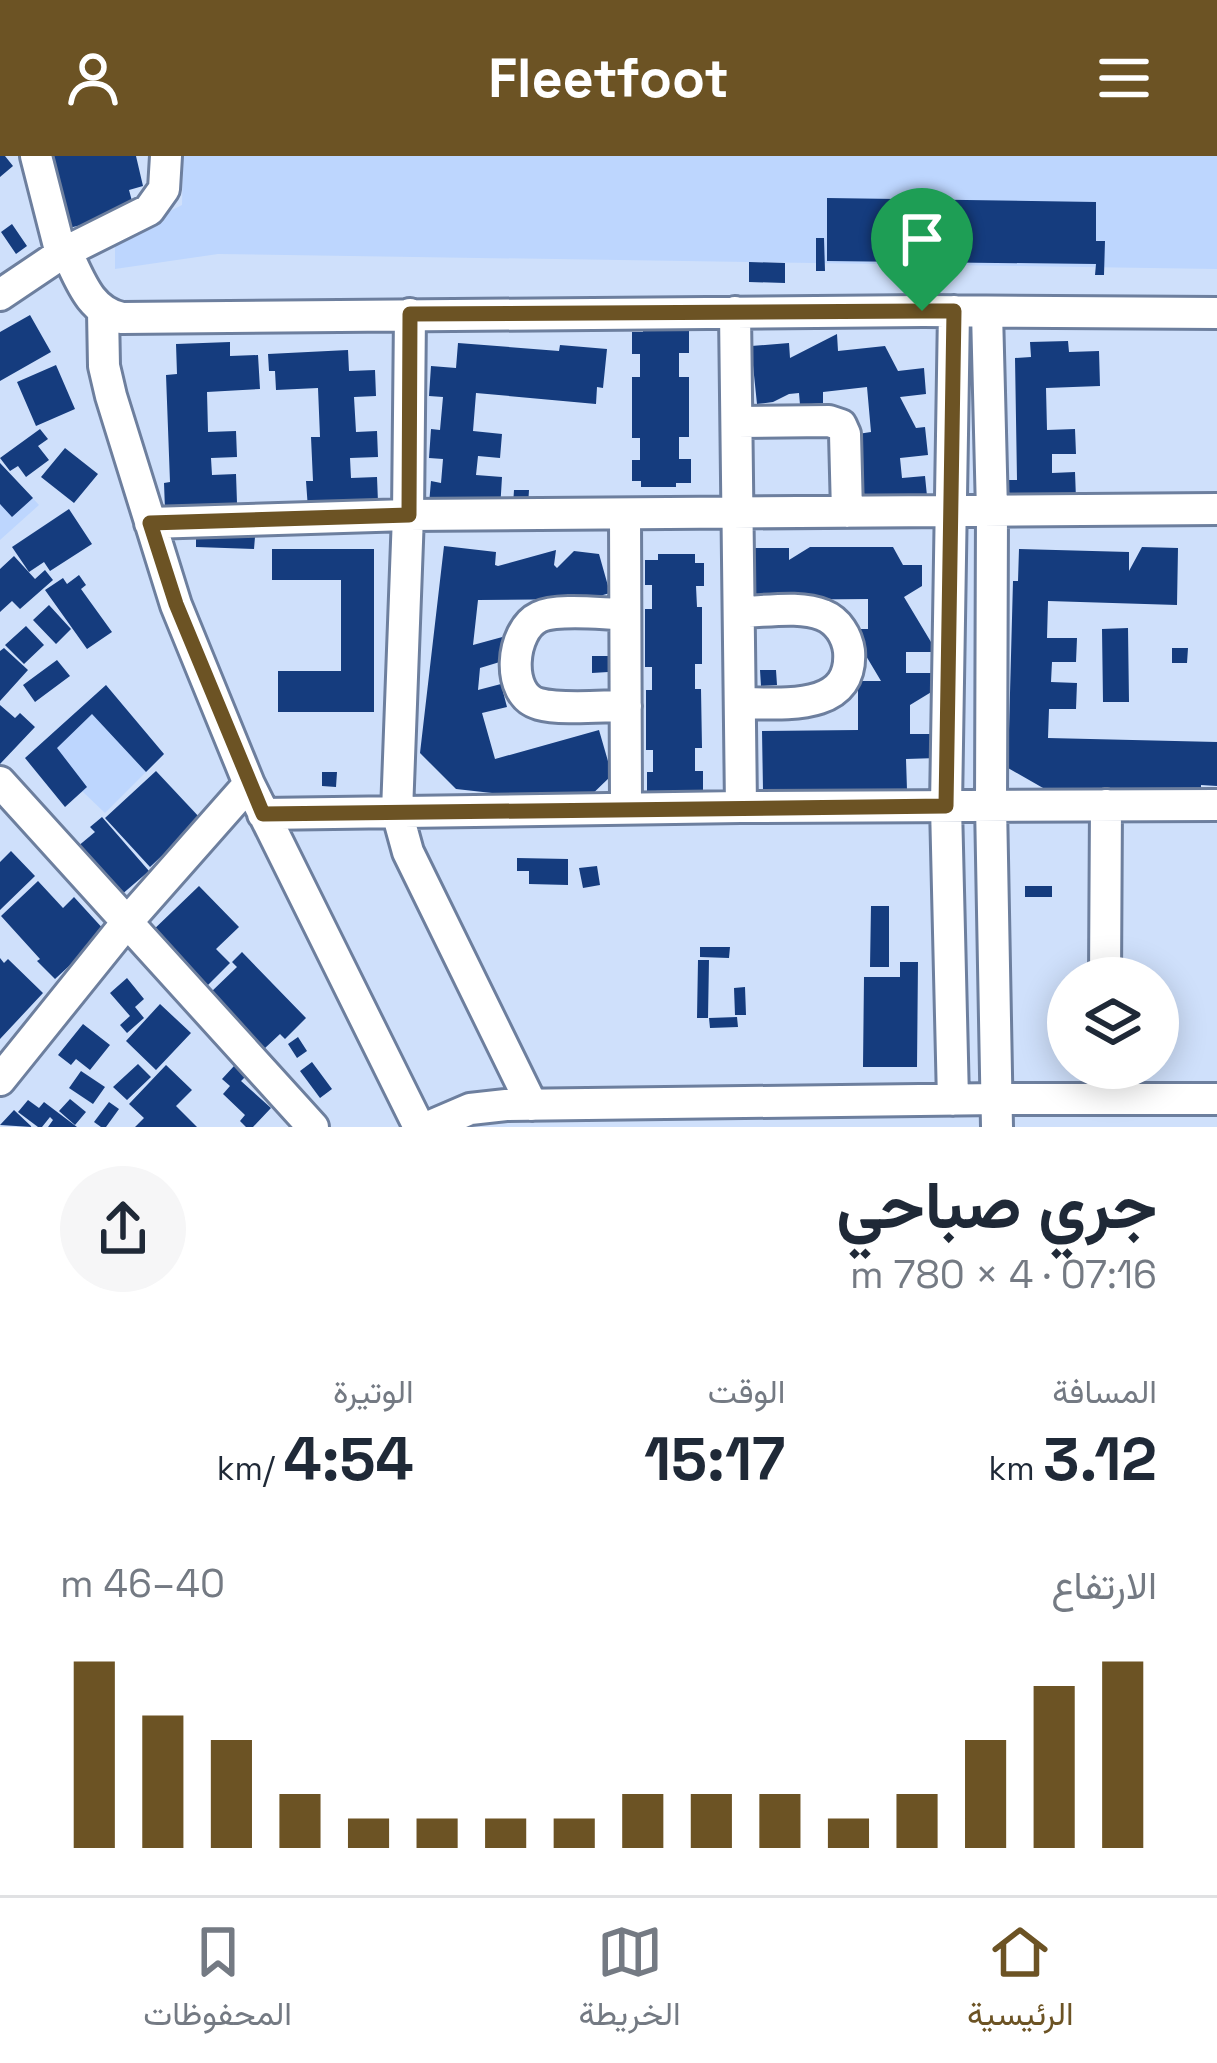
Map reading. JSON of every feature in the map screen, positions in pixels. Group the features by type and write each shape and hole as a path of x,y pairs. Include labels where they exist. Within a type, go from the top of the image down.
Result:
{"street":[{"path":"36,156 64,253 90,298 112,316 132,319 735,312 1217,313"},
{"path":"0,295 64,253 149,210 164,189 166,156"},
{"path":"104,311 104,366 176,604 249,784 418,1127"},
{"path":"953,1100 946,806 954,311"},
{"path":"986,311 998,1113"},
{"path":"735,312 741,807"},
{"path":"410,314 409,515 397,812 415,866 551,1112"},
{"path":"737,422 829,421 841,425 847,512"},
{"path":"150,523 409,515 1217,509"},
{"path":"626,514 626,808"},
{"path":"739,612 822,614 847,639 849,655 847,671 829,695 799,703 740,703"},
{"path":"625,614 539,617 520,639 518,682 525,696 539,704 626,706"},
{"path":"0,782 313,1127"},
{"path":"0,1080 128,921 249,784"},
{"path":"1106,805 1106,957"},
{"path":"263,814 1217,805"},
{"path":"428,1127 470,1109 739,1114 953,1100 998,1113 1217,1099"}],"shaded area":[{"path":"183,156 1217,156 1217,269 218,254 115,269 115,239 182,205"},
{"path":"0,463 39,505 0,540"},
{"path":"106,685 164,754 105,813 82,791 25,758"}],"building":[{"path":"0,156 13,166 0,177"},
{"path":"52,156 136,156 143,186 129,190 135,212 69,228"},
{"path":"827,198 1096,202 1096,241 1105,241 1104,275 1095,275 1096,264 827,261"},
{"path":"12,224 27,246 16,254 1,232"},
{"path":"816,238 824,238 825,271 816,271"},
{"path":"749,262 785,263 785,283 749,282"},
{"path":"30,315 51,352 0,381 0,332"},
{"path":"643,323 674,323 674,330 689,330 689,353 679,353 679,377 689,377 689,437 679,437 679,459 691,459 691,483 676,483 676,487 641,487 641,481 632,481 632,460 640,460 640,438 632,438 632,377 640,377 640,354 632,354 632,332 643,332"},
{"path":"837,334 838,351 885,346 898,371 924,368 926,394 900,397 916,428 925,427 928,455 900,458 902,478 925,476 927,496 909,505 858,500 851,435 871,432 867,387 823,392 823,403 800,405 799,393 757,404 751,346 789,343 790,358"},
{"path":"1068,341 1069,352 1099,351 1100,386 1046,388 1047,430 1075,429 1076,454 1052,454 1052,473 1075,472 1076,499 1003,501 1002,480 1017,480 1015,358 1031,357 1030,342"},
{"path":"230,342 230,356 258,355 260,389 207,392 208,432 236,431 237,457 211,458 212,475 236,474 237,503 165,510 164,483 170,482 166,375 177,374 176,344"},
{"path":"458,343 559,351 560,345 607,349 603,388 597,387 596,404 476,393 473,431 502,434 500,458 478,456 476,475 502,477 500,510 429,504 431,481 441,483 443,459 429,458 431,429 440,430 443,397 429,396 431,366 456,368"},
{"path":"348,350 349,371 375,370 376,396 354,397 356,432 377,431 378,457 350,458 351,478 377,477 378,502 308,509 306,481 313,481 311,437 320,437 318,388 276,390 268,354"},
{"path":"56,365 75,409 36,426 17,382"},
{"path":"40,429 48,439 38,446 49,460 26,477 18,466 10,471 0,458"},
{"path":"65,448 98,474 74,503 41,477"},
{"path":"0,463 33,498 12,517 0,504"},
{"path":"514,490 529,490 528,506 513,505"},
{"path":"69,509 92,544 50,571 44,562 29,572 12,547"},
{"path":"196,535 255,537 254,549 196,547"},
{"path":"444,546 496,552 498,566 556,550 557,568 574,551 599,554 610,593 589,599 478,600 473,645 506,636 503,661 480,668 478,690 501,684 507,707 482,713 495,759 599,730 612,775 583,803 456,789 420,753"},
{"path":"810,547 893,547 903,565 922,565 922,586 904,597 937,652 906,652 906,673 932,673 933,691 910,705 910,734 937,734 937,758 906,759 907,790 763,790 762,731 858,730 858,681 881,681 850,629 868,629 868,599 750,600 750,548 789,548 789,560"},
{"path":"1142,547 1178,548 1177,605 1048,601 1047,638 1077,638 1076,662 1052,662 1051,682 1077,683 1076,709 1049,709 1048,738 1217,742 1217,786 1201,785 1201,800 1057,796 1008,768 1013,581 1018,581 1019,549 1129,552 1129,571"},
{"path":"272,549 374,549 374,712 278,712 278,671 341,671 341,580 272,580"},
{"path":"658,554 695,554 695,563 704,563 704,586 696,586 697,607 702,607 702,664 695,664 695,689 701,689 702,748 695,748 695,771 703,771 703,793 660,799 660,792 647,792 647,772 653,772 653,750 646,750 646,690 652,690 652,667 645,667 645,609 652,609 652,585 645,585 645,560 658,560"},
{"path":"14,556 35,579 45,570 53,580 20,609 12,601 0,612 0,569"},
{"path":"79,575 86,585 81,589 112,632 87,649 45,590 63,578 67,584"},
{"path":"49,605 71,629 56,644 33,620"},
{"path":"26,626 44,645 24,664 5,645"},
{"path":"1128,628 1129,702 1103,702 1102,629"},
{"path":"4,648 28,670 0,701 0,651"},
{"path":"1172,648 1188,648 1187,663 1172,663"},
{"path":"592,656 608,656 608,672 592,673"},
{"path":"57,660 70,676 35,702 23,685"},
{"path":"760,670 776,670 777,685 761,686"},
{"path":"106,685 164,754 146,772 92,714 57,748 87,787 65,807 25,758"},
{"path":"0,705 15,718 20,713 35,727 0,764"},
{"path":"156,771 201,819 150,867 105,818"},
{"path":"322,772 337,772 336,787 322,786"},
{"path":"102,817 149,871 120,896 77,847 95,832 90,827"},
{"path":"11,851 35,876 0,910 0,862"},
{"path":"517,858 568,859 568,885 529,884 529,871 517,871"},
{"path":"597,866 600,885 583,888 579,868"},
{"path":"38,881 63,908 74,897 106,932 55,979 1,916"},
{"path":"199,886 239,927 216,949 230,963 203,990 149,934"},
{"path":"1025,886 1052,886 1052,897 1025,897"},
{"path":"871,906 889,906 889,967 870,967"},
{"path":"700,947 730,947 729,958 700,957"},
{"path":"242,952 306,1018 285,1039 280,1034 264,1049 210,993 237,967 232,962"},
{"path":"0,958 4,963 8,959 43,993 0,1039"},
{"path":"698,960 709,960 708,1018 697,1018"},
{"path":"900,962 918,962 917,1067 863,1067 864,977 900,977"},
{"path":"127,978 144,999 135,1007 144,1018 127,1033 120,1025 130,1016 110,993"},
{"path":"745,987 746,1015 735,1015 734,988"},
{"path":"160,1004 191,1033 156,1070 126,1041"},
{"path":"737,1017 738,1027 710,1028 709,1018"},
{"path":"83,1024 110,1045 90,1070 76,1059 71,1065 58,1055"},
{"path":"298,1037 307,1051 297,1058 288,1044"},
{"path":"312,1062 332,1089 320,1098 300,1071"},
{"path":"138,1064 151,1077 127,1100 113,1087"},
{"path":"166,1065 192,1090 176,1106 197,1127 135,1127 144,1118 129,1104"},
{"path":"234,1066 246,1076 241,1081 271,1108 253,1127 240,1121 245,1115 223,1094 230,1086 222,1079"},
{"path":"81,1071 105,1087 93,1104 69,1088"},
{"path":"70,1099 86,1112 75,1125 59,1111"},
{"path":"28,1100 39,1108 44,1102 77,1127 48,1127 50,1117 38,1127 18,1112"},
{"path":"109,1102 119,1109 101,1127 94,1122"},
{"path":"14,1110 32,1127 0,1125"}],"route":[{"path":"922,311 954,311 946,806 263,814 176,604 150,523 409,515 410,314 922,311"}]}
